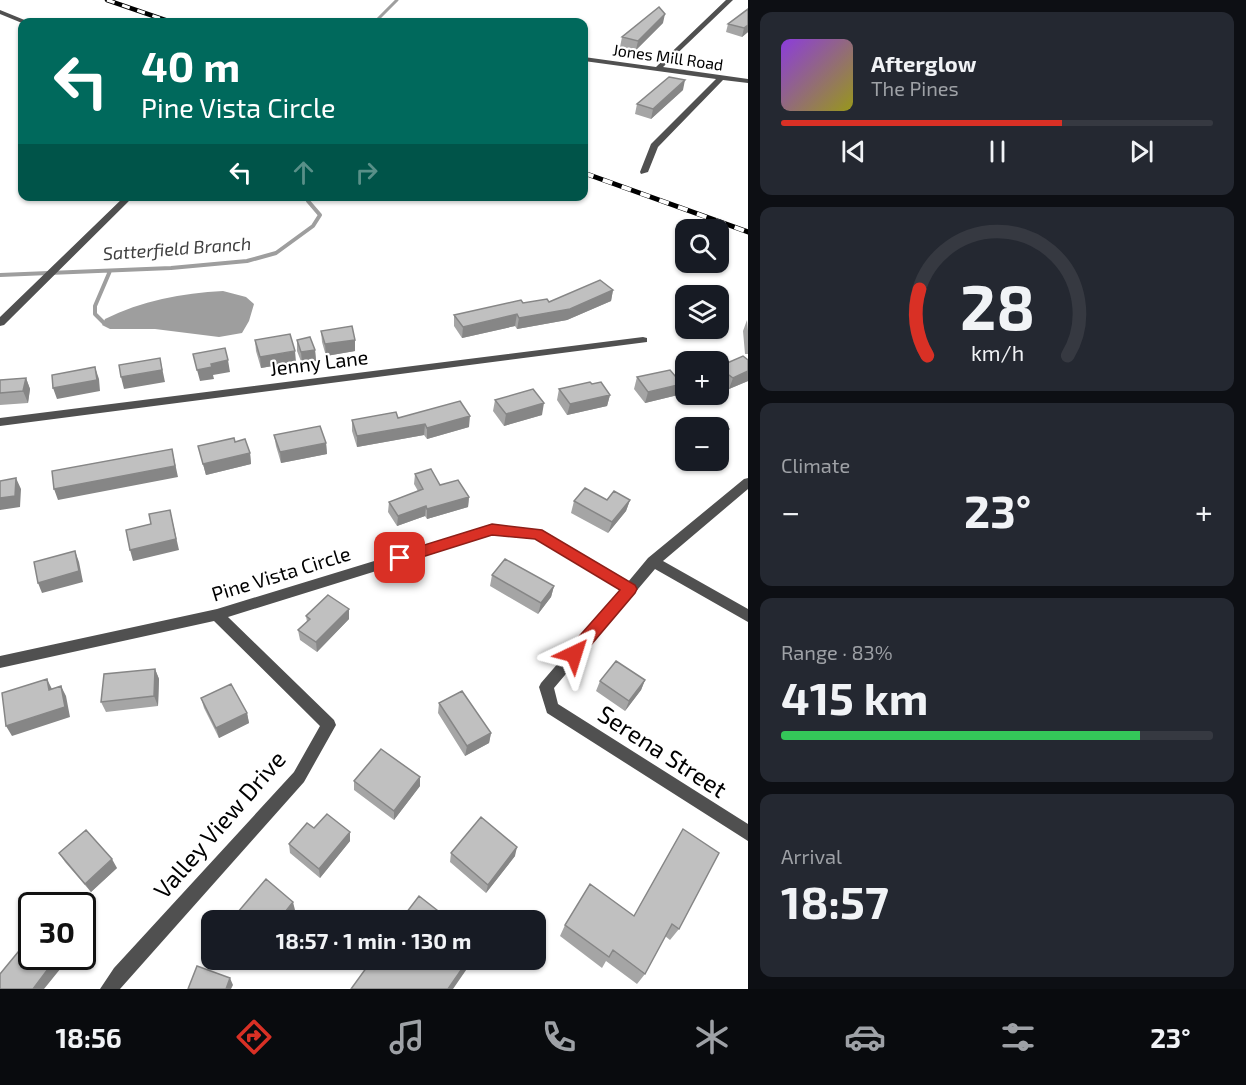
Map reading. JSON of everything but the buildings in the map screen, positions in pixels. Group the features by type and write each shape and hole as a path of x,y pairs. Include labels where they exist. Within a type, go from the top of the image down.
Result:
{"street":[{"path":"658,69 730,0"},
{"path":"0,12 18,19"},
{"name":"Jones Mill Road","path":"588,60 748,81"},
{"path":"644,172 654,146 722,78"},
{"path":"0,323 125,201"},
{"name":"Jenny Lane","path":"0,422 643,340"},
{"path":"630,589 653,562 748,482"},
{"name":"Pine Vista Circle","path":"0,662 217,615 492,530 537,534 630,589"},
{"path":"653,562 748,616"},
{"name":"Serena Street","path":"630,589 546,687 552,708 748,833"},
{"name":"Valley View Drive","path":"109,989 120,974 299,777 329,725 217,615"}],"shaded area":[{"path":"223,291 246,297 254,304 249,321 242,333 219,337 155,329 110,329 102,325 105,319 147,303 177,296"}],"waterway":[{"name":"Satterfield Branch","path":"379,18 397,0"},
{"name":"Satterfield Branch","path":"0,275 171,268 247,261 276,253 313,226 320,215 308,201"},
{"path":"103,322 95,314 95,306 110,271"}],"railway":[{"path":"107,0 159,18"},
{"path":"588,174 748,232"}],"route":[{"path":"400,558 492,530 537,534 630,589 574,654"}]}
